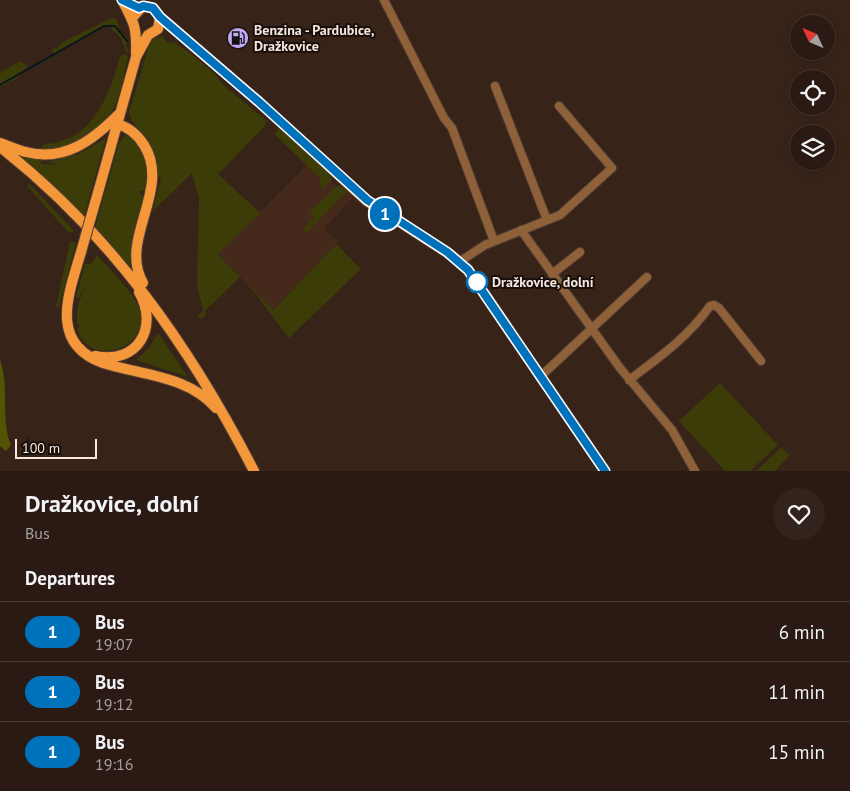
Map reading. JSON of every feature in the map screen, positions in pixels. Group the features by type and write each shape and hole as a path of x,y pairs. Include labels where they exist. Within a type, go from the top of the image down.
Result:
{"main road":[{"path":"122,0 136,13 136,57"},
{"path":"136,13 143,6 153,8 160,17 367,200 459,262 476,281 605,471"},
{"path":"158,29 160,17"},
{"path":"179,33 158,29 148,35 136,57 81,252 66,314 70,335 81,349 103,363 194,389 209,400 232,428"},
{"path":"137,31 148,35"},
{"path":"0,143 35,154 61,153 73,150 94,138 120,113"},
{"path":"117,124 129,129 138,137 152,164 152,186 135,258 138,276 155,306"},
{"path":"0,147 56,196 127,271 155,306 194,362 254,471"},
{"path":"81,349 100,357 118,356 133,349 143,336 147,323 147,312 143,298 127,271"}],"street":[{"path":"384,0 444,118 452,128 494,241"},
{"path":"496,86 547,220"},
{"path":"459,262 467,255 494,241 560,215 612,168 559,106"},
{"path":"521,230 629,380 672,430 695,471"},
{"path":"552,274 580,252"},
{"path":"541,376 647,277"},
{"path":"629,380 675,346 695,327 710,306 714,305 719,308 762,361"}],"shaded area":[{"path":"112,18 116,19 119,27 117,31 127,38 126,45 129,52 127,53 120,37 110,27 112,24 55,53 52,52 52,49 57,48 63,42"},
{"path":"163,36 167,43 174,42 194,56 217,76 223,85 267,121 264,127 218,174 260,213 218,254 240,277 205,311 206,314 201,319 197,316 203,311 197,284 199,198 192,173 153,211 161,178 158,176 158,165 153,149 133,122 129,112 149,46 153,39"},
{"path":"125,54 128,57 117,102 102,124 93,132 71,144 50,150 40,149 44,144 61,142 87,126 104,101 111,86 120,56"},
{"path":"20,61 28,66 17,78 0,87 0,73"},
{"path":"280,128 330,174 332,180 323,189 320,187 321,179 274,134"},
{"path":"125,135 133,139 142,151 147,175 146,191 140,191 140,194 145,196 133,240 130,266 95,228 118,146"},
{"path":"106,138 84,216 19,156 41,159 41,164 61,165 47,162 79,154"},
{"path":"310,162 337,186 341,186 353,197 324,229 338,242 272,310 218,254"},
{"path":"30,184 74,231 69,233 27,186"},
{"path":"337,186 341,186 347,191 307,233 303,229 314,218 309,213"},
{"path":"70,242 76,243 59,307 56,307"},
{"path":"336,244 361,269 289,338 248,284 273,310"},
{"path":"97,255 133,296 140,310 141,324 136,336 127,344 116,349 104,351 92,348 83,340 77,328 80,327 77,324 77,309 85,284 79,298 76,297 85,264 91,264"},
{"path":"158,333 188,377 136,360 149,348"},
{"path":"0,360 3,371 6,425 11,445 6,451 0,446"},
{"path":"720,383 778,445 750,471 725,471 679,421"},
{"path":"781,448 790,455 775,471 756,471"}],"waterway":[{"path":"0,85 104,26 115,26 127,41"}],"bus line":[{"name":"1","path":"122,0 139,8 143,6 153,8 160,17 259,102 367,200 447,252 468,270 605,471"}],"place":[{"name":"Benzina - Pardubice, Dražkovice","path":"238,38"},
{"name":"Dražkovice, dolní","path":"477,282"}]}
